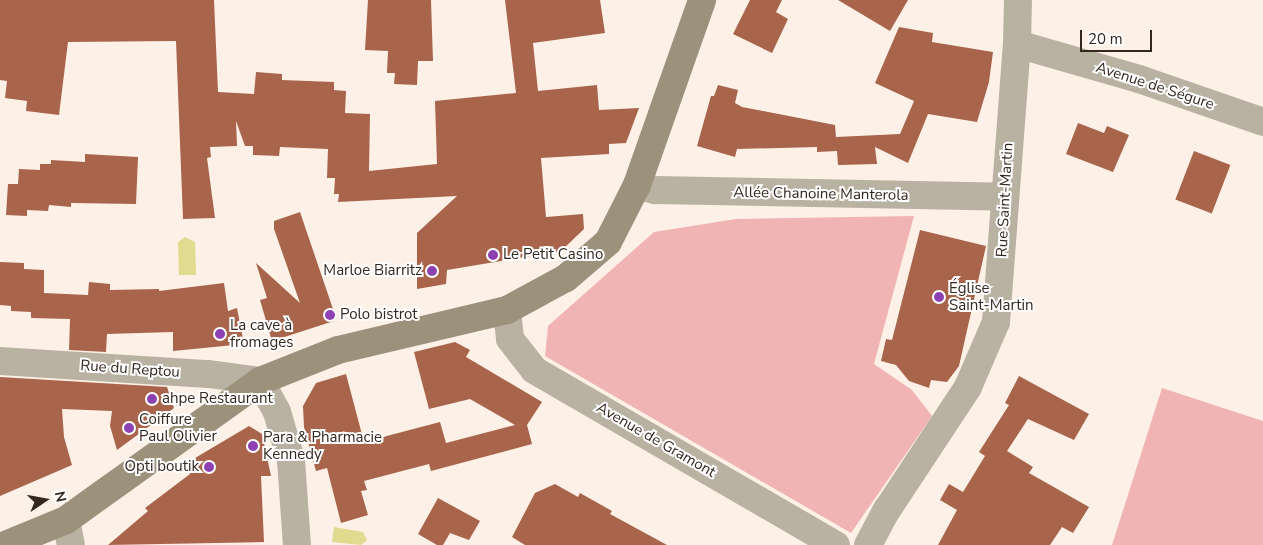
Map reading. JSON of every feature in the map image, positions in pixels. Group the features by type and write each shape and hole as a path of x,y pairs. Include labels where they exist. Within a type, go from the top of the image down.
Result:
{"street":[{"path":"5,545 69,533 260,381 338,350 506,310 566,278 608,242 637,185 702,0"},
{"name":"Rue Saint-Martin","path":"868,545 887,510 968,386 996,322 1017,44 1018,0"},
{"name":"Avenue de Ségure","path":"1017,44 1138,79 1263,122"},
{"name":"Allée Chanoine Manterola","path":"637,185 655,190 1005,197"},
{"name":"Avenue de Gramont","path":"506,310 510,338 534,370 836,545"},
{"name":"Rue du Reptou","path":"0,361 209,374 260,381"},
{"path":"260,381 277,412 291,460 297,545"}],"shaded area":[{"path":"914,216 874,364 912,390 932,416 851,533 545,356 548,326 654,232 736,219"},
{"path":"185,237 195,242 196,275 179,275 178,242"},
{"path":"1162,388 1263,421 1263,545 1112,545"},
{"path":"334,527 363,532 367,540 361,545 332,542"}],"building":[{"path":"0,0 214,0 218,92 254,94 256,72 282,74 282,80 334,82 334,90 346,91 345,113 370,114 369,171 437,164 435,101 516,93 505,0 600,0 605,33 533,43 538,91 597,85 599,110 639,108 626,143 609,144 609,154 541,158 546,217 583,214 584,229 561,251 447,270 446,284 417,289 417,233 457,196 338,202 339,194 334,194 335,178 327,178 328,149 280,147 279,156 253,155 253,146 245,146 236,121 237,146 210,147 211,157 207,158 215,218 183,219 176,41 68,42 59,115 26,111 27,101 5,98 7,81 0,80"},
{"path":"368,0 431,0 433,61 418,61 417,85 394,84 395,73 387,73 388,51 365,50"},
{"path":"750,0 782,0 776,12 788,19 772,53 733,34"},
{"path":"838,0 908,0 890,31"},
{"path":"899,27 933,33 932,42 993,52 989,82 977,122 928,114 908,163 875,147 877,164 838,165 837,151 817,152 817,147 737,149 735,157 697,146 711,96 714,96 718,85 738,90 735,103 742,107 835,125 836,137 900,134 914,101 875,83"},
{"path":"1078,123 1104,133 1107,126 1129,135 1113,172 1066,154"},
{"path":"1194,151 1230,165 1212,214 1175,200"},
{"path":"85,154 138,157 136,204 71,203 71,207 49,205 48,211 27,210 27,216 6,215 8,184 18,184 19,169 40,170 40,164 51,164 51,160 85,162"},
{"path":"300,212 334,312 334,321 272,341 260,300 267,298 256,263 300,303 274,229 274,221"},
{"name":"Église Saint-Martin","path":"920,230 986,246 959,366 947,382 931,380 929,388 909,381 896,365 881,361 886,339 892,340"},
{"path":"0,262 24,263 24,269 44,270 44,293 88,295 89,282 110,284 110,290 159,289 159,291 224,283 228,311 237,308 244,344 173,351 173,332 107,334 106,352 69,350 70,319 31,318 31,312 11,311 11,306 0,305"},
{"path":"455,342 470,350 466,357 542,402 527,425 532,444 431,471 429,464 364,481 367,490 361,491 368,515 341,523 327,468 316,471 304,427 303,406 316,383 346,374 364,442 440,422 446,443 515,425 470,399 429,409 414,352"},
{"path":"1019,376 1089,414 1074,440 1028,419 1007,451 1033,467 1029,473 1089,507 1073,533 1062,527 1050,545 938,545 957,510 940,500 949,484 963,492 985,456 979,452 1009,405 1005,403"},
{"path":"0,377 167,387 174,408 117,450 110,426 112,411 62,409 64,437 72,465 0,496"},
{"path":"249,426 262,434 271,476 261,476 264,542 108,545 148,511 145,508 190,474 185,464"},
{"path":"555,484 578,497 580,493 612,511 610,514 667,545 525,545 512,537 535,493"},
{"path":"438,498 480,521 469,540 450,533 443,545 437,545 418,534"}],"place":[{"name":"Le Petit Casino","path":"493,255"},
{"name":"Marloe Biarritz","path":"432,271"},
{"name":"Église Saint-Martin","path":"939,297"},
{"name":"Polo bistrot","path":"330,315"},
{"name":"La cave à fromages","path":"220,334"},
{"name":"ahpe Restaurant","path":"152,399"},
{"name":"Coiffure Paul Olivier","path":"129,428"},
{"name":"Para & Pharmacie Kennedy","path":"253,446"},
{"name":"Opti boutik","path":"209,467"}]}
